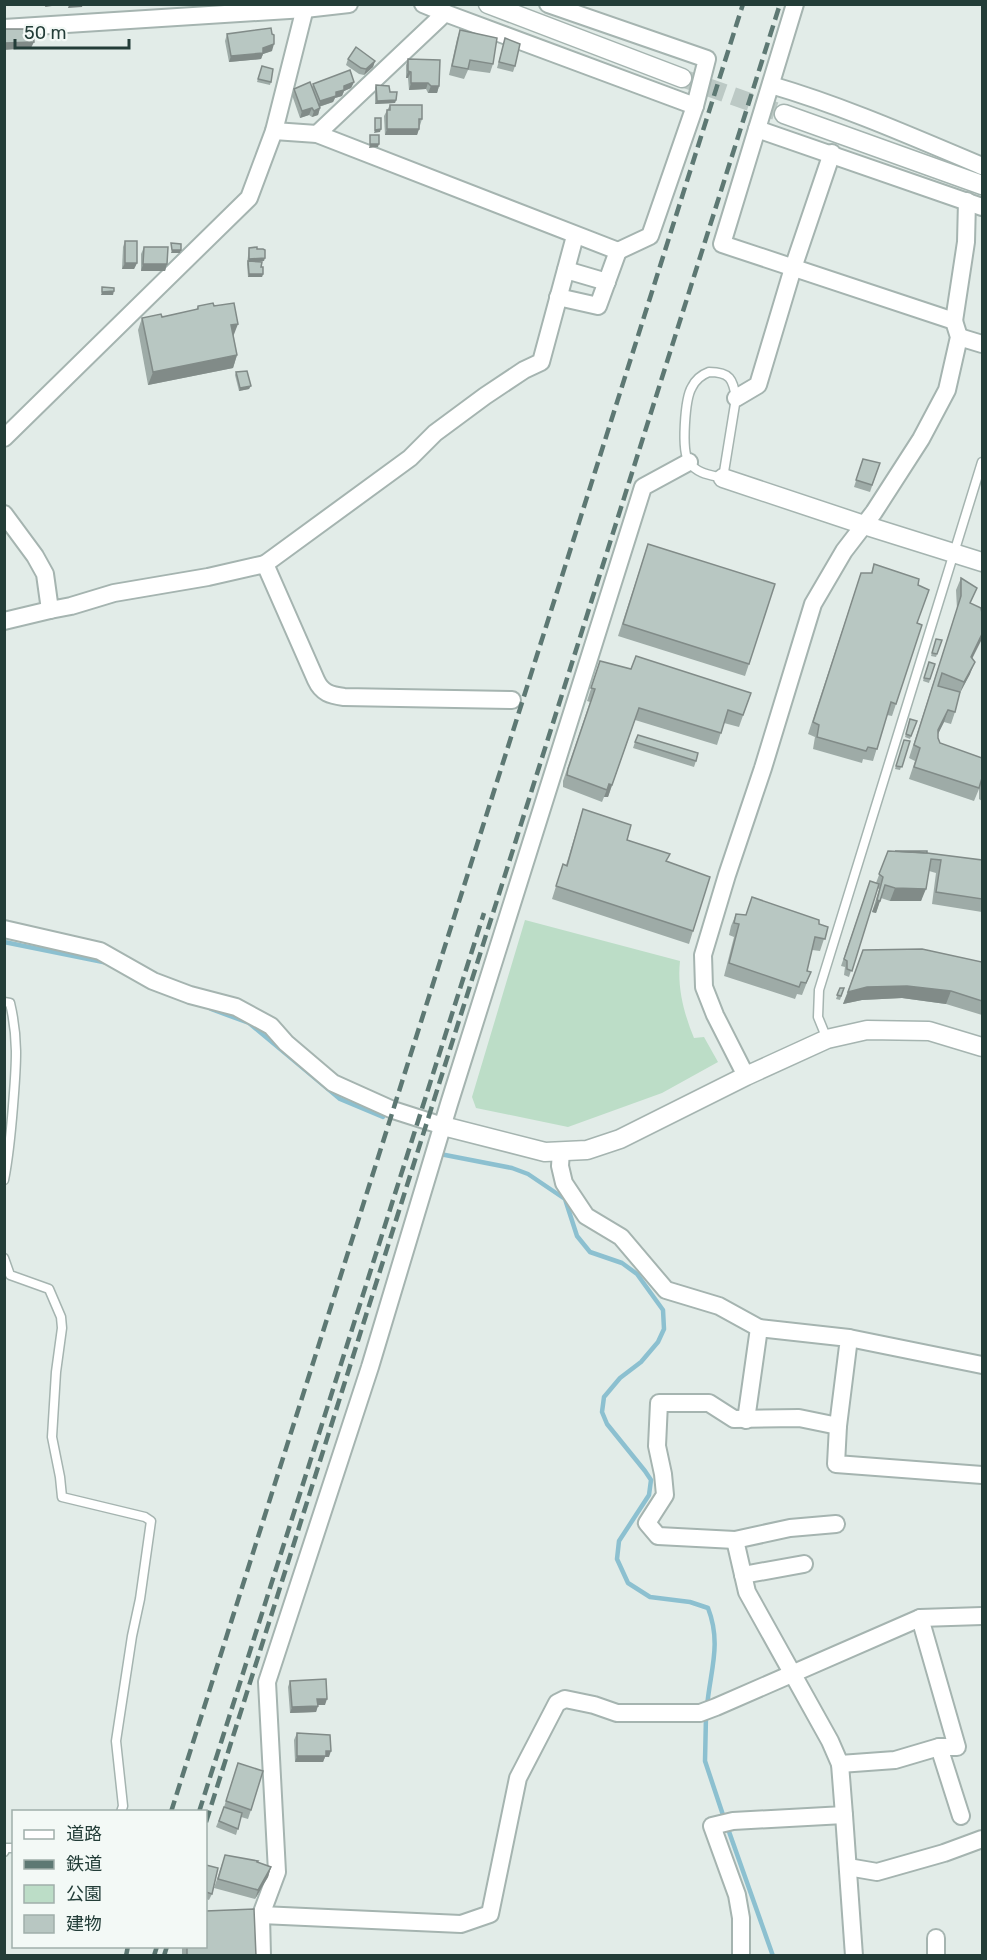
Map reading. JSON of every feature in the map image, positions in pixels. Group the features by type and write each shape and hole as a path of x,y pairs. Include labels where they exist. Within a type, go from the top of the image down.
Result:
{"street":[{"path":"4,28 349,4"},
{"path":"423,4 695,105"},
{"path":"488,4 682,78"},
{"path":"274,131 317,134 618,251 650,236 695,105 707,59 548,4"},
{"path":"795,4 722,244 957,329 982,344"},
{"path":"4,438 249,198 274,131 306,7"},
{"path":"317,134 445,13"},
{"path":"771,85 861,115 982,166"},
{"path":"784,114 982,185"},
{"path":"746,1076 715,1016 704,987 703,955 813,604 844,550 864,525 915,448 947,390 957,329 966,242 975,204 757,129"},
{"path":"736,398 758,385 793,268 832,153"},
{"path":"4,621 71,606 114,593 208,577 265,564 410,458 435,433 485,396 524,370 541,362 575,236"},
{"path":"558,297 598,306 618,251"},
{"path":"566,270 607,282"},
{"path":"262,1956 261,1915 277,1872 267,1682 370,1367 643,487 689,462"},
{"path":"723,478 982,562"},
{"path":"4,514 35,556 45,574 50,609"},
{"path":"265,564 315,680 326,693 344,697 512,700"},
{"path":"4,929 100,951 153,981 190,995 236,1007 271,1026 286,1043 333,1083 393,1110 443,1126 545,1152 587,1150 620,1139 746,1076 827,1039 867,1030 929,1031 982,1047"},
{"path":"561,1151 560,1166 564,1183 586,1216 621,1237 666,1290 720,1306 759,1328 849,1338 982,1365"},
{"path":"746,1420 759,1328"},
{"path":"849,1338 838,1426 836,1464 982,1475"},
{"path":"836,1524 790,1528 735,1540 657,1536 647,1523 665,1495 657,1446 659,1403 709,1403 734,1419 799,1418 838,1426"},
{"path":"735,1540 747,1592 794,1674 840,1764 854,1956"},
{"path":"743,1575 804,1564"},
{"path":"261,1915 461,1924 490,1914 518,1778 557,1703 565,1699 617,1713 708,1710 920,1618 982,1616"},
{"path":"840,1764 895,1760 939,1747 957,1747 920,1618"},
{"path":"939,1747 960,1816"},
{"path":"741,1956 741,1918 737,1895 712,1826 733,1821 844,1815"},
{"path":"848,1867 877,1872 944,1853 982,1839"},
{"path":"936,1938 936,1956"}],"lane":[{"path":"720,372 729,376 734,385 736,398 723,478 702,473 689,462 686,452 690,389 700,375 720,372"},
{"path":"827,1039 818,1017 819,990 982,462"},
{"path":"4,1002 10,1003 16,1027 18,1052 10,1148 4,1180"},
{"path":"4,1258 10,1275 49,1289 61,1317 62,1328 56,1372 52,1437 62,1497 145,1517 151,1521 116,1741 122,1810"}],"green space":[{"path":"525,920 680,961 680,990 690,1029 694,1038 704,1037 718,1062 662,1093 568,1127 476,1108 472,1097"}],"building":[{"path":"271,28 274,44 263,48 263,53 231,56 227,34"},
{"path":"4,29 33,29 34,42 4,43"},
{"path":"460,30 497,38 493,64 470,60 468,69 452,66"},
{"path":"505,38 520,44 515,66 499,62"},
{"path":"356,47 375,61 366,69 348,59"},
{"path":"408,59 440,60 439,86 431,86 428,83 411,83"},
{"path":"262,66 273,69 271,82 258,79"},
{"path":"350,70 354,82 344,86 344,90 336,92 336,96 320,101 313,84"},
{"path":"310,82 320,108 314,111 312,108 302,111 294,89"},
{"path":"376,85 389,86 390,92 397,92 396,100 377,101"},
{"path":"390,105 422,105 419,129 387,129 387,110 390,110"},
{"path":"375,118 381,118 381,129 375,130"},
{"path":"370,135 379,135 379,144 370,144"},
{"path":"125,241 137,241 137,263 125,263"},
{"path":"171,243 181,244 181,250 172,250"},
{"path":"144,247 168,247 167,264 143,264"},
{"path":"257,247 257,249 265,250 265,258 249,259 249,248"},
{"path":"248,261 262,262 263,274 249,274"},
{"path":"102,287 114,288 114,291 102,292"},
{"path":"213,303 214,306 234,303 238,324 231,325 237,355 153,372 142,318 161,314 162,317 198,309 198,306"},
{"path":"247,371 251,386 240,388 236,372"},
{"path":"863,459 880,463 872,485 856,480"},
{"path":"648,544 775,584 749,664 623,624"},
{"path":"874,564 919,579 918,585 929,590 917,623 922,625 896,704 891,702 877,749 868,747 866,751 817,737 819,725 813,722 861,573 872,573"},
{"path":"961,578 977,588 970,603 981,608 982,634 971,657 975,662 964,682 942,673 938,686 960,692 955,712 948,710 938,730 938,738 940,743 982,758 982,778 979,788 914,767 920,748 914,745 961,596"},
{"path":"936,639 942,640 937,654 932,653"},
{"path":"636,656 751,693 743,715 728,710 721,733 639,708 612,785 609,784 607,790 567,775 595,689 591,688 600,661 631,669"},
{"path":"929,662 935,664 930,679 924,678"},
{"path":"910,719 917,721 911,736 906,734"},
{"path":"638,735 698,753 696,761 635,742"},
{"path":"904,740 910,741 902,767 896,766"},
{"path":"583,809 631,825 627,840 670,854 666,861 710,877 693,931 556,886 563,864 567,866"},
{"path":"888,851 982,860 982,899 936,892 941,860 931,859 926,889 895,888 885,885 880,901 877,900 883,877 879,874"},
{"path":"895,851 927,851 927,853"},
{"path":"870,881 879,884 852,971 847,969 847,961 844,959"},
{"path":"752,897 819,920 819,924 828,927 825,939 815,937 807,971 811,972 806,983 801,982 799,987 729,963 739,924 734,923 736,914 746,915"},
{"path":"922,949 982,962 982,1001 951,991 907,986 867,987 848,992 863,950"},
{"path":"840,988 844,988 841,996 837,995"},
{"path":"326,1679 327,1699 317,1699 318,1706 292,1707 290,1681"},
{"path":"297,1733 330,1735 331,1751 326,1751 326,1756 297,1756"},
{"path":"238,1763 263,1771 251,1810 226,1801"},
{"path":"224,1807 242,1813 238,1829 219,1821"},
{"path":"225,1855 258,1861 271,1867 258,1890 218,1879"},
{"path":"207,1865 218,1868 212,1894 207,1892"},
{"path":"254,1909 256,1956 187,1956 187,1948 207,1948 207,1911"}],"waterway":[{"path":"4,942 108,963"},
{"path":"211,1009 249,1023 340,1099 383,1117"},
{"path":"440,1154 512,1168 528,1174 565,1199 577,1236 590,1252 622,1263 637,1274 663,1310 664,1329 658,1342 641,1362 620,1378 604,1397 602,1412 607,1424 651,1480 649,1495 619,1541 617,1559 628,1583 650,1597 690,1602 708,1608 715,1646 707,1707"},
{"path":"706,1716 705,1761 724,1818"},
{"path":"727,1826 773,1956"}],"tunnel":[{"path":"682,78 784,114"}],"railway":[{"path":"172,1810 743,4"},
{"path":"207,1819 780,4"},
{"path":"200,1810 484,913"},
{"path":"126,1956 128,1948"},
{"path":"154,1956 156,1948"},
{"path":"164,1956 166,1948"}]}
